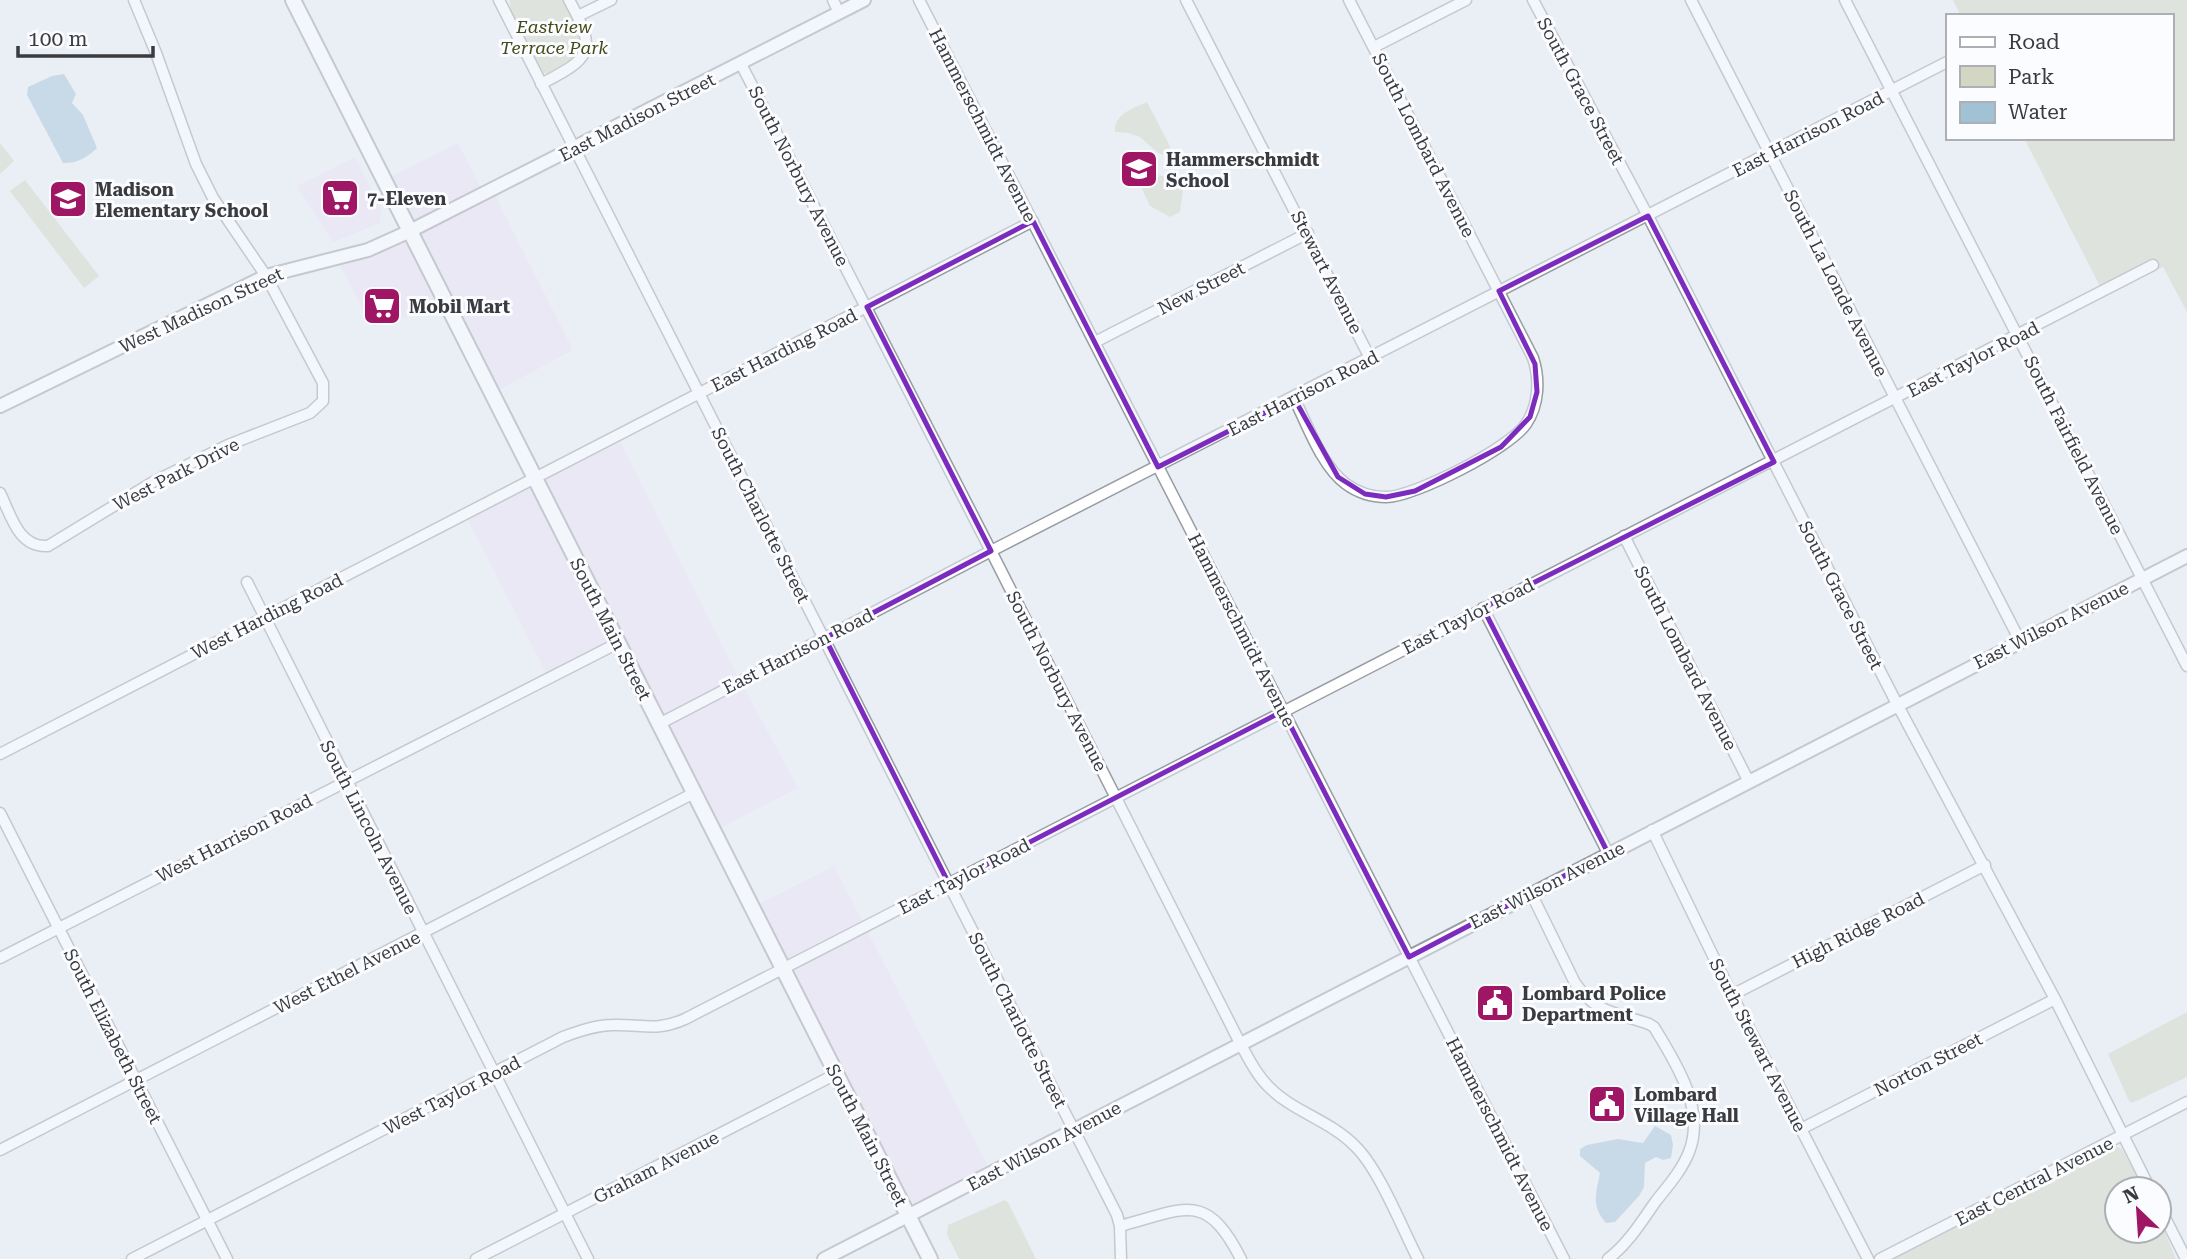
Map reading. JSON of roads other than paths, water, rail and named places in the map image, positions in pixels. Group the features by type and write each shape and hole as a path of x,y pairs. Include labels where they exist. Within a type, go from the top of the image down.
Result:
{"main road":[{"name":"South Main Street","path":"293,0 408,232 930,1259"}],"street":[{"path":"134,0 196,164 213,198 266,276"},
{"name":"South Charlotte Street","path":"499,0 1121,1226 1121,1259"},
{"path":"541,84 582,59 587,40 569,0"},
{"path":"578,16 611,0"},
{"path":"833,0 839,13"},
{"name":"East Madison Street","path":"408,232 864,0"},
{"name":"Hammerschmidt Avenue","path":"919,0 1564,1259"},
{"name":"Stewart Avenue","path":"1186,0 1370,358"},
{"name":"South Lombard Avenue","path":"1294,398 1331,469 1345,483 1366,494 1386,497 1415,491 1501,447 1525,425 1534,409 1538,386 1533,358 1349,0"},
{"path":"1374,47 1466,0"},
{"name":"South Grace Street","path":"1533,0 1648,216 1897,704 2055,999 2143,1175"},
{"name":"South La Londe Avenue","path":"1691,0 2020,641"},
{"name":"South Fairfield Avenue","path":"1845,0 2187,666"},
{"name":"East Harrison Road","path":"659,724 1946,63"},
{"name":"South Norbury Avenue","path":"741,64 1240,1043 1270,1089 1341,1133 1358,1149 1376,1176 1418,1259"},
{"name":"East Harding Road","path":"535,478 1033,221"},
{"name":"West Madison Street","path":"0,406 266,276 368,250 408,232"},
{"name":"New Street","path":"1094,342 1308,233"},
{"name":"East Taylor Road","path":"782,968 1750,471 1774,462 2153,265"},
{"name":"West Park Drive","path":"0,493 20,535 33,546 48,546 153,482 228,445 310,413 323,401 323,383 266,276"},
{"name":"West Harding Road","path":"0,754 535,478"},
{"name":"South Lombard Avenue","path":"1624,536 1748,780"},
{"name":"East Wilson Avenue","path":"824,1259 1748,780 2187,556"},
{"name":"South Lincoln Avenue","path":"247,582 588,1259"},
{"path":"1483,608 1608,853"},
{"name":"West Harrison Road","path":"0,958 618,643"},
{"name":"West Ethel Avenue","path":"0,1150 694,793"},
{"name":"South Elizabeth Street","path":"0,813 227,1259"},
{"name":"South Stewart Avenue","path":"1652,830 1732,995 1868,1259"},
{"name":"High Ridge Road","path":"1732,995 1985,865"},
{"path":"1531,893 1584,996 1595,1007 1654,1027 1685,1085 1692,1105 1694,1130 1683,1164 1631,1235 1608,1259"},
{"name":"West Taylor Road","path":"132,1259 577,1031 614,1025 646,1028 677,1023 782,968"},
{"name":"Norton Street","path":"1801,1129 2055,999"},
{"name":"Graham Avenue","path":"476,1259 836,1074"},
{"name":"East Central Avenue","path":"1880,1259 2187,1102"},
{"path":"1121,1226 1176,1211 1194,1210 1211,1216 1222,1226 1241,1259"},
{"path":"2173,1233 2186,1259"}],"water":[{"path":"64,74 76,94 72,103 83,115 97,148 82,159 68,163 63,163 27,95 28,87 52,76"},
{"path":"1655,1126 1671,1135 1671,1158 1663,1160 1656,1157 1645,1163 1644,1187 1639,1196 1615,1222 1606,1223 1596,1205 1600,1173 1580,1156 1580,1149 1618,1139 1643,1143"}],"place":[{"name":"Hammerschmidt School","path":"1139,169"},
{"name":"7-Eleven","path":"340,198"},
{"name":"Madison Elementary School","path":"68,199"},
{"name":"Mobil Mart","path":"382,306"},
{"name":"Lombard Police Department","path":"1495,1003"},
{"name":"Lombard Village Hall","path":"1607,1104"}],"park label":[{"name":"Eastview Terrace Park","path":"554,36"}]}
